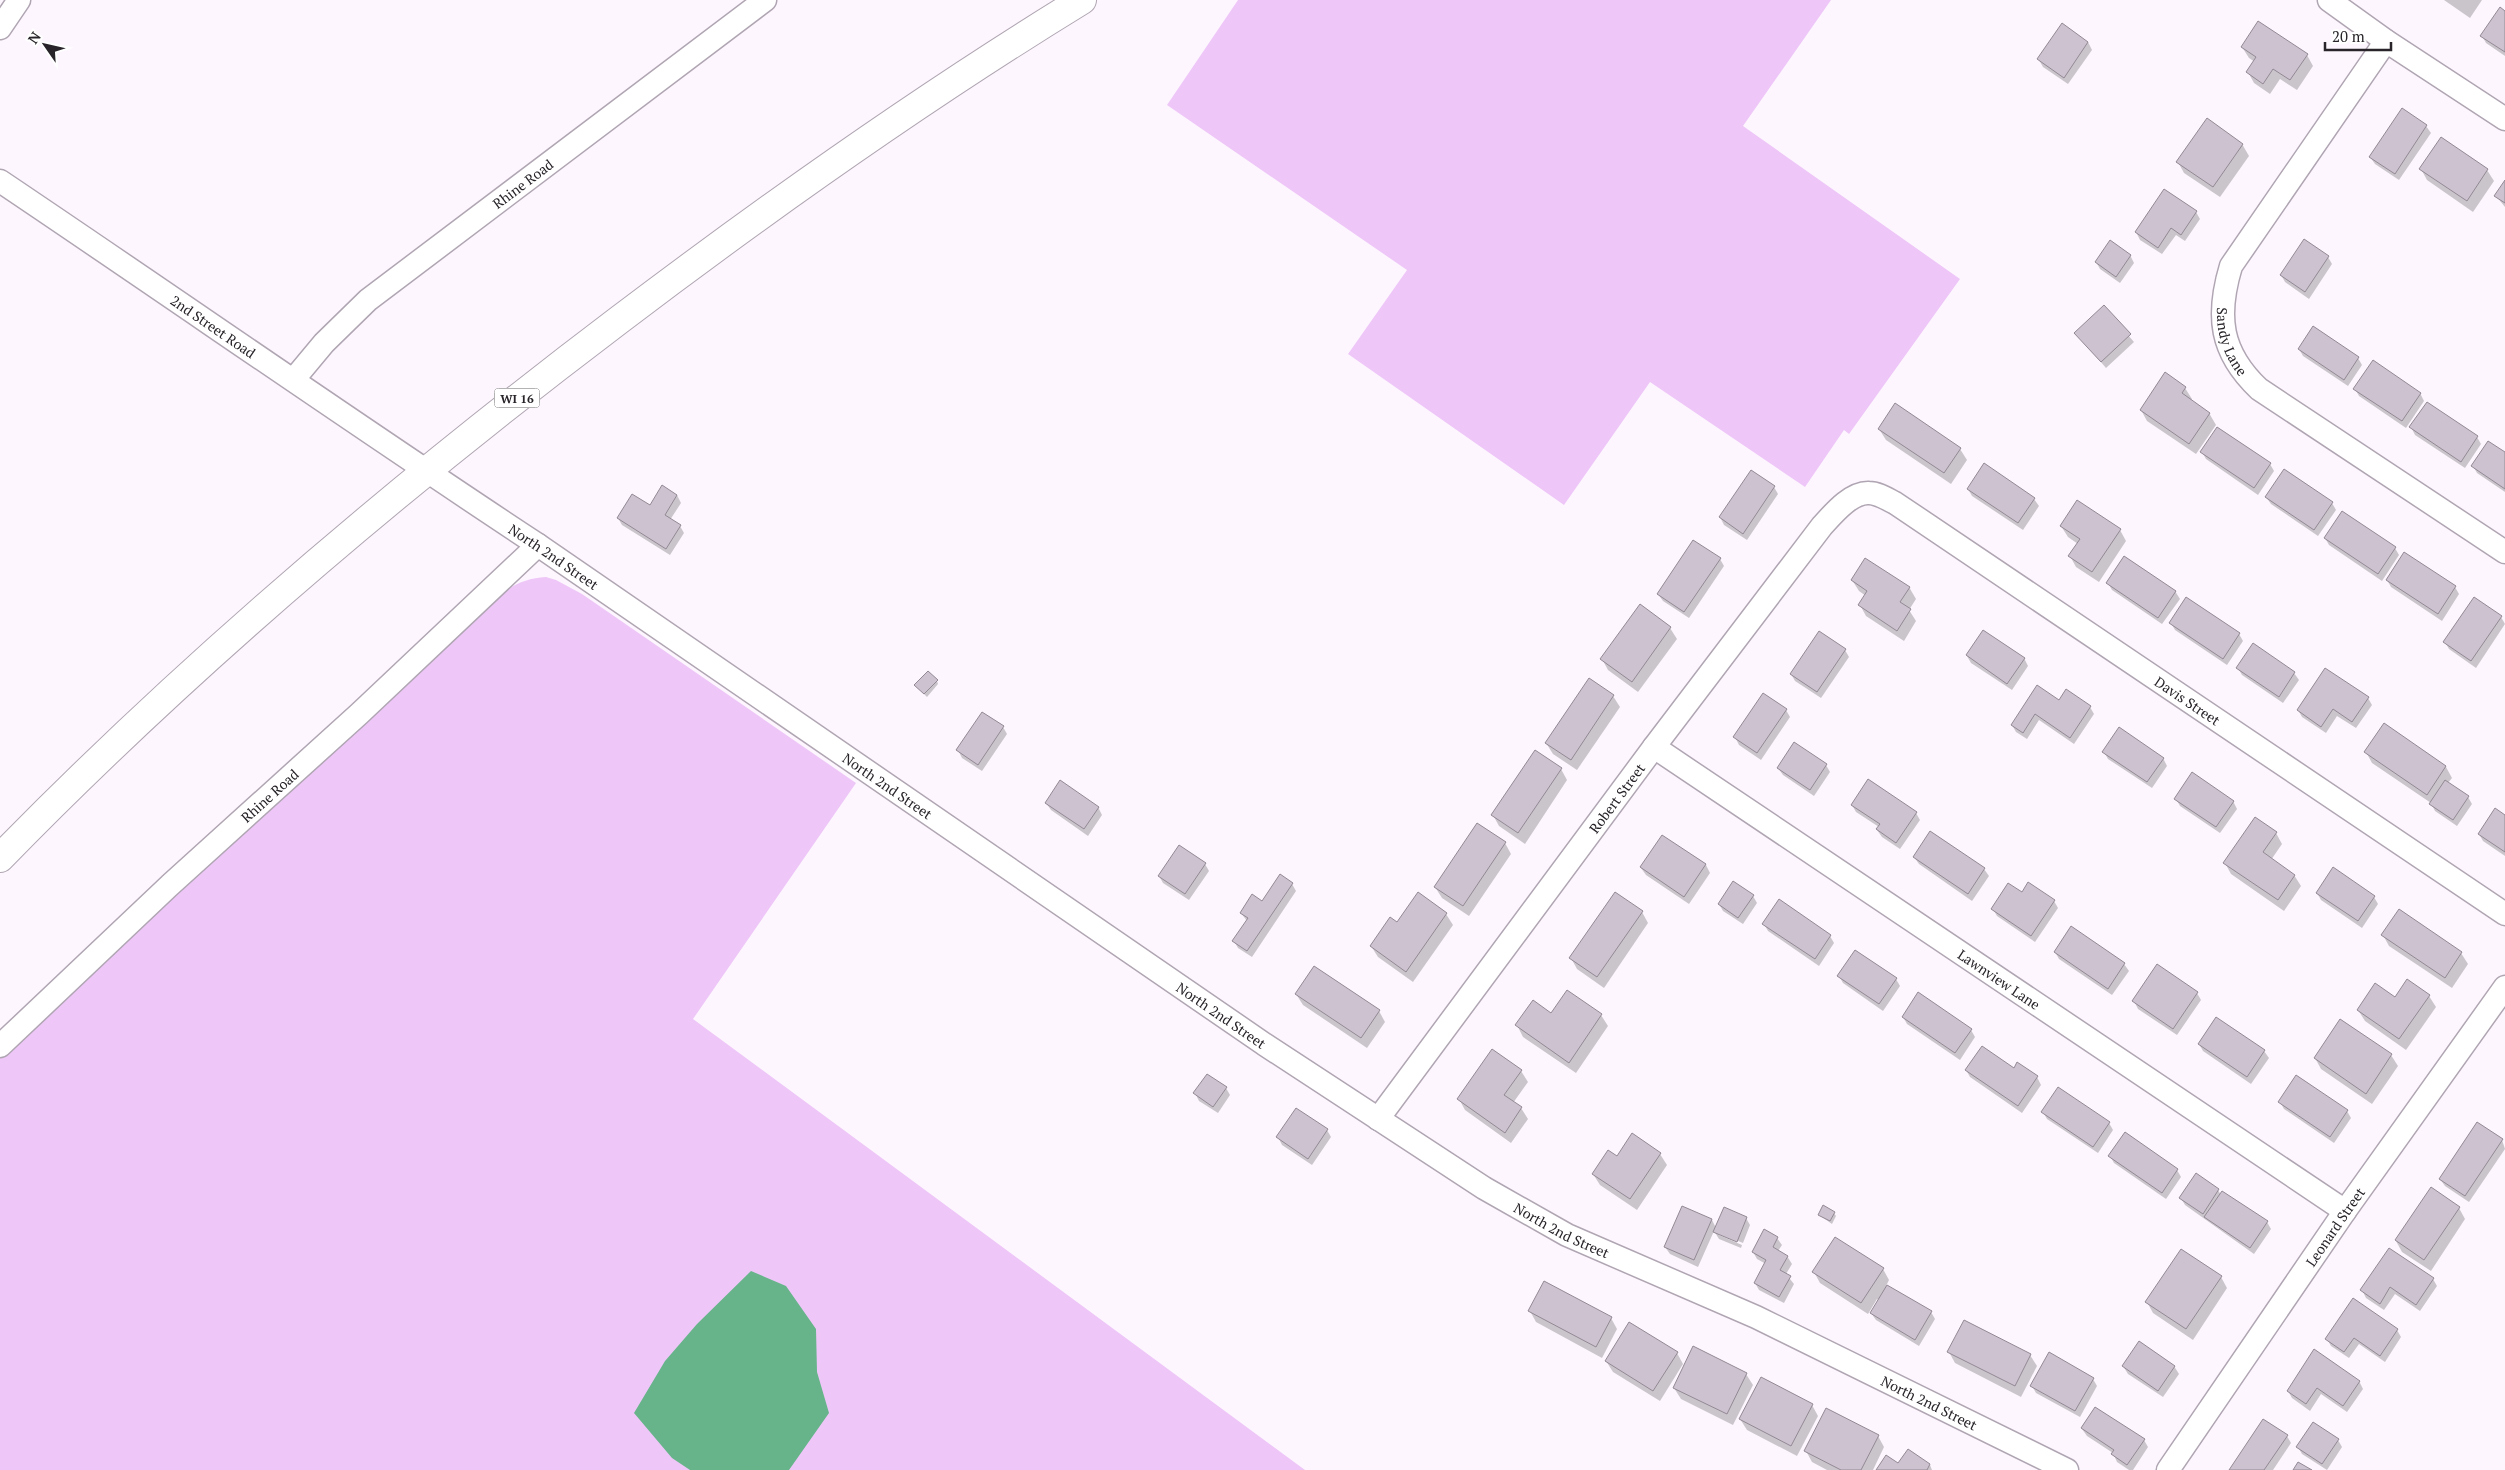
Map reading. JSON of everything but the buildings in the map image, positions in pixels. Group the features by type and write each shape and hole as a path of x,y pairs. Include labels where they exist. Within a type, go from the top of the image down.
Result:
{"highway":[{"name":"WI 16","path":"0,858 135,726 272,602 425,471 550,372 747,223 1006,46 1082,0"}],"street":[{"path":"0,28 19,0"},
{"name":"Rhine Road","path":"294,379 324,343 368,300 765,0"},
{"path":"2329,0 2386,41 2505,119"},
{"name":"Sandy Lane","path":"2386,41 2231,266 2223,291 2222,314 2230,350 2243,374 2259,389 2505,552"},
{"name":"2nd Street Road","path":"0,181 294,379 425,471"},
{"name":"North 2nd Street","path":"425,471 538,545 1264,1044 1484,1188 1567,1235 1756,1317 2067,1470"},
{"name":"Robert Street","path":"1378,1119 1654,747 1822,526 1837,510 1858,495 1869,493"},
{"name":"Davis Street","path":"1869,493 1895,503 2505,914"},
{"name":"Rhine Road","path":"0,1046 170,885 359,714 538,545"},
{"name":"Lawnview Lane","path":"1654,747 2345,1211"},
{"name":"Leonard Street","path":"2168,1470 2345,1211 2505,987"}],"shaded area":[{"path":"1238,0 1831,0 1743,126 1960,279 1849,434 1844,430 1805,487 1650,382 1564,505 1348,354 1407,270 1167,105"},
{"path":"546,577 556,580 582,594 856,783 693,1019 1305,1470 0,1470 0,1057 71,985 487,603 522,582"},
{"path":"751,1271 786,1286 816,1329 817,1372 829,1413 789,1470 690,1470 672,1458 634,1413 665,1361 697,1324"}]}
